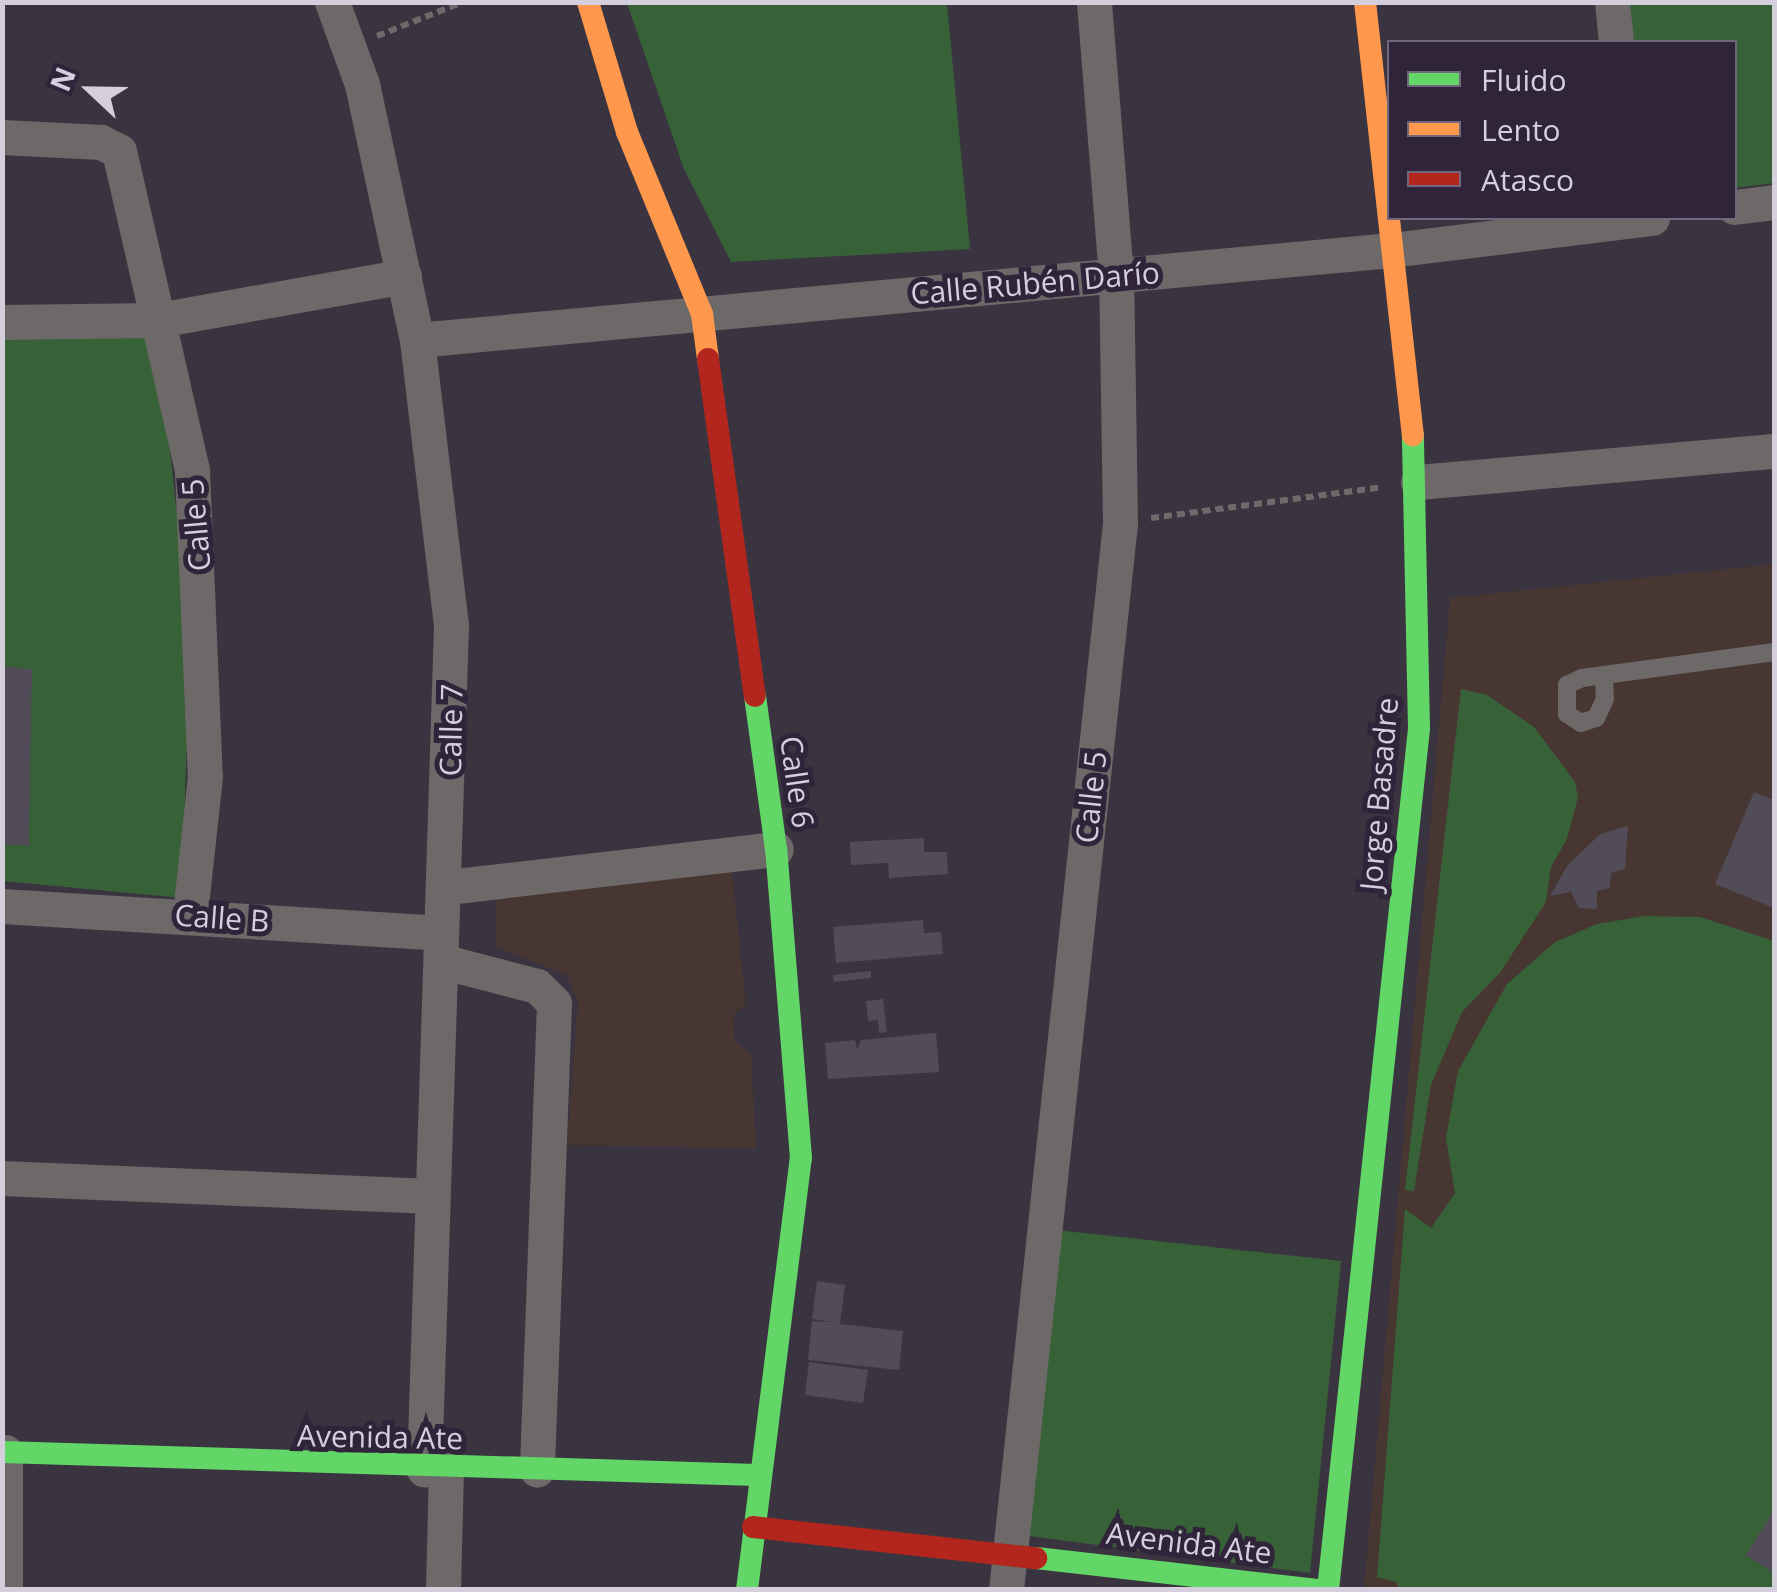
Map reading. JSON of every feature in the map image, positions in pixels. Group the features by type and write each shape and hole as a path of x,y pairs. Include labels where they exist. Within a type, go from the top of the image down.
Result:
{"street":[{"name":"Calle 7","path":"332,2 348,47 417,340 451,626 447,887 441,947 432,1196 435,1470 443,1590"},
{"name":"Calle 6","path":"588,2 627,132 702,314 776,849 801,1158 757,1475 747,1590"},
{"name":"Calle 5","path":"1006,1590 1120,523 1116,276 1094,2"},
{"name":"Jorge Basadre","path":"1364,2 1387,213"},
{"path":"1612,2 1616,40"},
{"name":"Calle 5","path":"2,137 112,145 119,151 192,471 203,616 205,776 190,915"},
{"path":"1737,207 1774,202"},
{"name":"Jorge Basadre","path":"1328,1590 1419,728 1418,482 1388,220"},
{"name":"Calle Rubén Darío","path":"417,340 1391,250 1623,220"},
{"path":"2,322 158,320 404,276"},
{"path":"1418,482 1774,451"},
{"path":"447,887 776,849"},
{"name":"Calle B","path":"2,906 190,915 441,947 537,986 554,1004 537,1470"},
{"path":"2,1178 432,1196"},
{"path":"4,1452 5,1590"},
{"name":"Avenida Ate","path":"4,1452 435,1470 757,1475"},
{"name":"Avenida Ate","path":"753,1526 1010,1551 1319,1590"}],"lane":[{"path":"1604,675 1774,652"}],"path":[{"path":"348,47 463,2"},
{"path":"1120,523 1418,482"}],"shaded area":[{"path":"1774,564 1774,1589 1364,1590 1450,598"},
{"path":"731,862 746,1004 733,1015 735,1042 751,1054 756,1148 567,1145 578,1002 567,975 496,947 496,895"}],"green space":[{"path":"627,3 947,3 970,249 731,262 684,169"},
{"path":"1630,3 1774,3 1774,183 1737,188 1737,40 1633,40"},
{"path":"146,330 170,450 190,634 182,898 3,881 2,332"},
{"path":"1461,689 1487,695 1534,727 1575,782 1578,797 1567,839 1551,867 1546,902 1500,973 1462,1012 1431,1085 1414,1191 1405,1190"},
{"path":"1645,916 1700,917 1774,941 1774,1513 1746,1555 1774,1573 1774,1589 1398,1590 1397,1582 1377,1577 1405,1209 1431,1228 1455,1193 1446,1138 1458,1071 1507,984 1555,942 1597,924"},
{"path":"1056,1230 1341,1261 1310,1573 1029,1536"}],"building":[{"path":"2,666 32,669 29,846 2,844"},
{"path":"1754,792 1774,800 1774,908 1715,884"},
{"path":"1628,826 1625,869 1611,873 1610,888 1597,891 1597,909 1579,908 1571,892 1550,896 1567,866 1600,834"},
{"path":"924,838 924,852 947,852 948,874 889,878 888,863 851,865 850,842"},
{"path":"923,920 924,933 941,932 943,954 836,963 833,927"},
{"path":"871,971 871,978 834,982 833,975"},
{"path":"883,999 887,1032 879,1033 878,1020 868,1021 866,1001"},
{"path":"936,1033 939,1072 828,1079 825,1043 855,1040 857,1050 861,1040"},
{"path":"817,1281 845,1285 840,1324 903,1331 899,1370 808,1360 812,1321 833,1322 812,1319"},
{"path":"809,1362 868,1370 863,1403 805,1395"},
{"path":"1774,1510 1774,1573 1746,1555"}],"traffic: fast":[{"path":"1328,1590 1419,728 1413,435"},
{"path":"747,1590 801,1158 776,849 755,696"},
{"path":"2,1452 757,1475"},
{"path":"1036,1558 1319,1590"}],"traffic: slow":[{"path":"588,2 627,132 702,314 708,359"},
{"path":"1365,2 1387,200"},
{"path":"1389,220 1413,435"}],"traffic: jam":[{"path":"708,359 755,696"},
{"path":"753,1527 1036,1558"}]}
